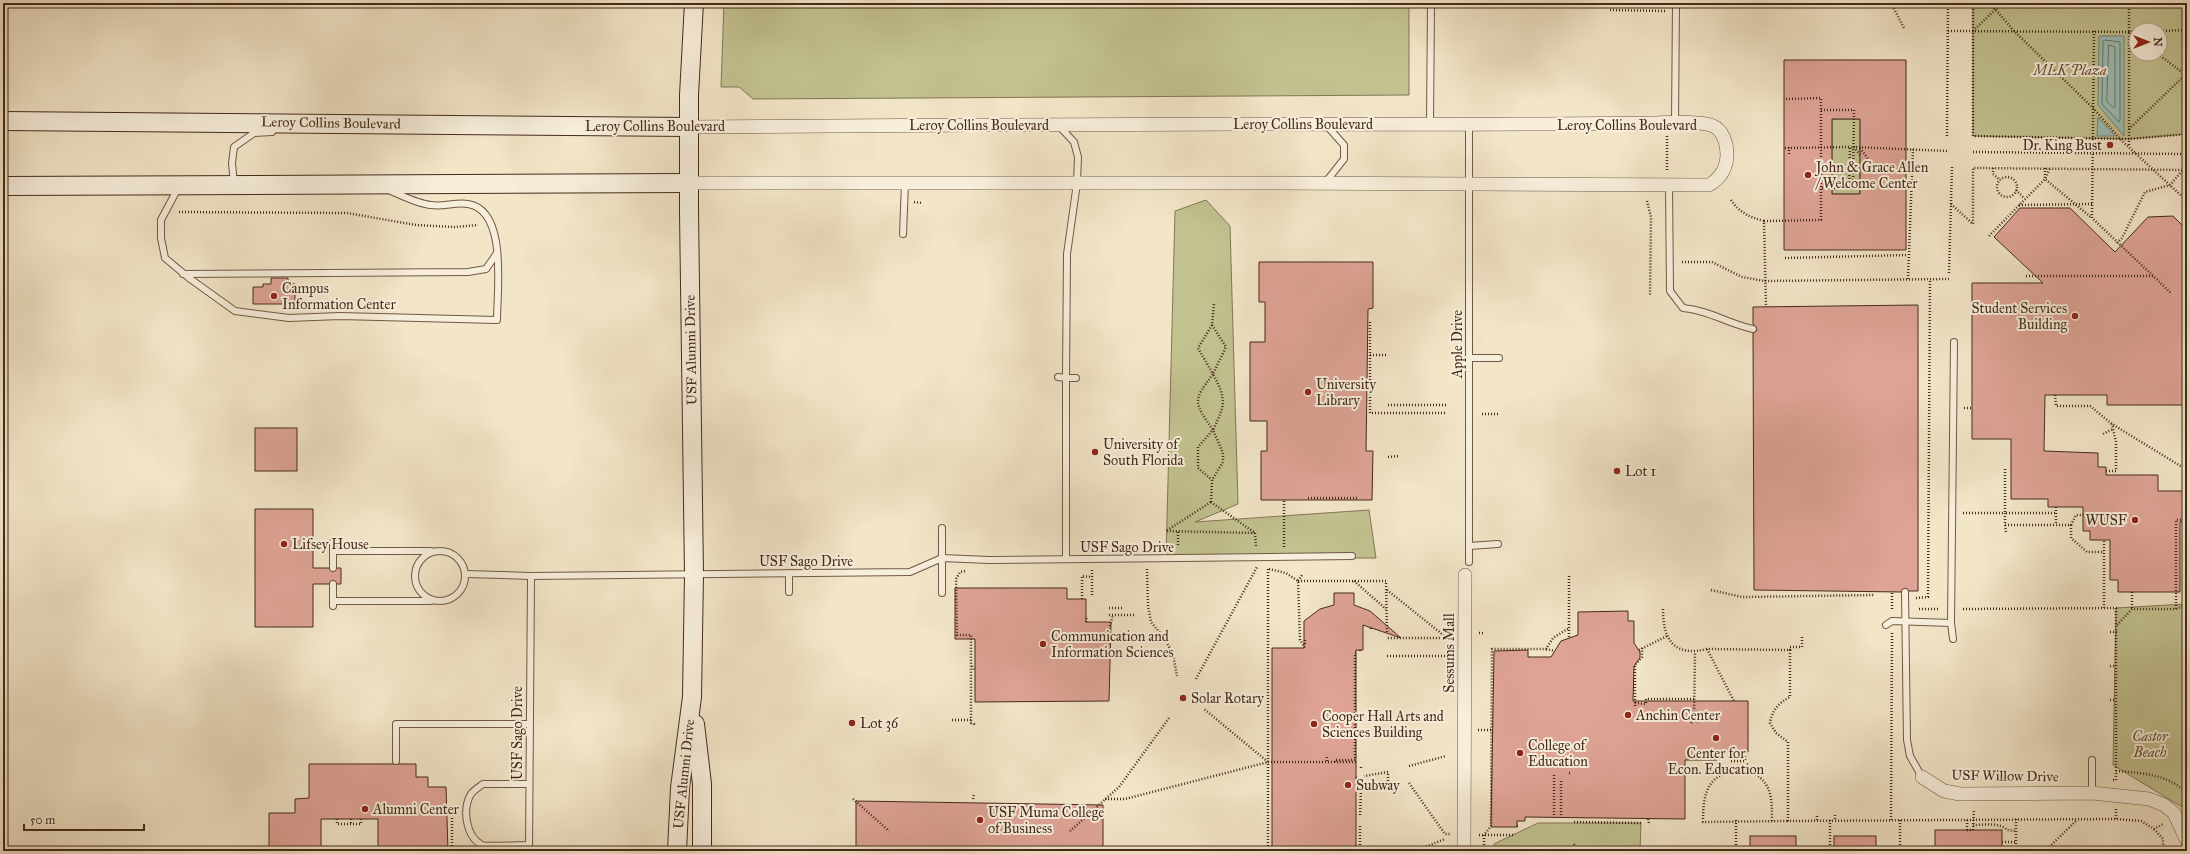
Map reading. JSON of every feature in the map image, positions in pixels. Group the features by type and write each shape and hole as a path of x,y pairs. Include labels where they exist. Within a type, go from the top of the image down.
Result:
{"street":[{"name":"USF Alumni Drive","path":"677,851 680,788 692,697 694,574 689,95 694,3"},
{"name":"Leroy Collins Boulevard","path":"3,121 690,127 1430,125 1671,128 1712,125 1720,131 1725,141 1727,154 1725,168 1719,179 1709,185 1668,180 1470,184 904,183 3,186"},
{"name":"Sessums Mall","path":"1464,851 1465,575"},
{"name":"USF Alumni Drive","path":"692,697 702,784 702,851"},
{"name":"USF Willow Drive","path":"1922,777 1944,791 1960,794 2092,793 2133,796 2149,799 2164,805 2174,813 2179,820 2187,841"}],"lane":[{"path":"1430,3 1430,125"},
{"path":"1671,128 1676,3"},
{"path":"234,186 232,164 234,147 254,133 357,123"},
{"path":"1057,125 1068,133 1074,142 1078,157 1077,183 1068,254 1066,559"},
{"path":"1324,184 1344,159 1344,145 1326,125"},
{"name":"Apple Drive","path":"1469,126 1469,562"},
{"path":"1668,180 1670,291 1683,308 1701,311 1726,322 1753,329"},
{"path":"903,234 904,183"},
{"path":"179,186 160,220 160,238 165,258 183,274 235,311 289,318 340,316 497,320 497,238 491,222 482,211 469,204 431,205 372,184"},
{"path":"183,274 468,272 486,269 497,253"},
{"path":"1953,639 1951,623 1954,342"},
{"path":"1469,358 1499,358"},
{"path":"1058,377 1076,378"},
{"path":"942,528 942,593"},
{"path":"333,542 333,568"},
{"path":"1469,546 1498,544"},
{"path":"333,551 449,552 459,559 465,574 462,589 457,596 442,602 333,603 333,584"},
{"path":"432,601 418,590 415,574 420,561 434,551"},
{"name":"USF Sago Drive","path":"529,848 531,576 910,572 942,558 969,560 1352,556"},
{"path":"789,573 789,592"},
{"path":"465,574 531,576"},
{"name":"USF Willow Drive","path":"1904,592 1907,740 1910,756 1922,777"},
{"path":"1889,627 1892,621 1951,623"},
{"path":"396,760 396,724 529,724"},
{"path":"2092,760 2092,793"},
{"path":"529,784 483,784 471,794 467,809 467,821 471,835 483,845 529,848"}],"path":[{"path":"1764,3 1764,8"},
{"path":"1891,3 1904,28"},
{"path":"1947,136 1948,3"},
{"path":"1973,3 1973,136 2129,139 2187,134"},
{"path":"1990,3 2014,31 2094,109 2120,139 2187,201"},
{"path":"1973,31 2002,3"},
{"path":"2129,3 2129,22"},
{"path":"1610,10 1667,11 1667,19"},
{"path":"2168,31 2187,30"},
{"path":"1948,31 2128,32"},
{"path":"2092,218 2094,31"},
{"path":"2129,62 2129,147"},
{"path":"2129,129 2186,75 2168,62"},
{"path":"1732,200 1738,210 1750,217 1764,221 1820,220 1820,98 1785,99"},
{"path":"1820,110 1854,110 1854,188 1820,188"},
{"path":"1668,180 1671,128"},
{"path":"1789,147 1789,154"},
{"path":"1785,148 1850,147 1860,155 1854,147"},
{"path":"1850,147 1850,188"},
{"path":"1854,147 1947,151"},
{"path":"1860,147 1868,159"},
{"path":"1908,279 1913,149"},
{"path":"1973,152 2187,154"},
{"path":"1949,273 1952,168"},
{"path":"1951,204 1973,224 1973,168 2152,168 2187,170"},
{"path":"1993,168 1993,174 2000,180"},
{"path":"2045,168 2045,178 2092,218 2171,293"},
{"path":"1989,236 2024,198 2045,178 2050,168"},
{"path":"2117,243 2122,238 2145,192 2170,185 2183,170"},
{"path":"2006,177 2012,178 2016,184 2016,190 2010,196 2001,195 1997,188 2000,180 2006,177"},
{"path":"2016,190 2024,198"},
{"path":"1647,201 1651,217 1650,295"},
{"path":"2018,205 2092,204"},
{"path":"179,212 347,212 416,225 454,227 478,225"},
{"path":"1764,221 1766,307"},
{"path":"1785,258 1908,255"},
{"path":"1682,262 1712,262 1742,277 1765,281 1949,279"},
{"path":"2026,276 2153,276"},
{"path":"1930,280 1928,597 1916,598 1916,610 1941,609"},
{"path":"1212,480 1198,468 1198,447 1213,430 1223,410 1223,392 1198,348 1212,325 1214,304"},
{"path":"1370,322 1368,405 1370,413 1446,413"},
{"path":"1211,502 1212,480 1223,462 1223,454 1213,430 1198,407 1198,394 1213,374 1226,347 1212,325"},
{"path":"1370,355 1388,355"},
{"path":"2055,395 2056,406 2090,406 2112,424 2187,470"},
{"path":"1388,405 1446,405"},
{"path":"1482,414 1499,414"},
{"path":"2106,471 2116,471 2116,442 2112,424"},
{"path":"2103,434 2113,429"},
{"path":"1388,457 1399,456"},
{"path":"2005,469 2006,532"},
{"path":"1308,498 1358,498"},
{"path":"1284,500 1284,538"},
{"path":"1211,502 1255,533 1166,531 1211,502"},
{"path":"2056,508 2056,525"},
{"path":"1952,513 2056,513"},
{"path":"2090,515 2076,515 2072,525 2071,539 2087,552 2104,552"},
{"path":"2176,609 2176,520 2187,520"},
{"path":"2005,525 2072,525"},
{"path":"2104,540 2104,608"},
{"path":"1084,569 1100,570"},
{"path":"1092,569 1092,595"},
{"path":"1148,569 1148,606 1151,622 1165,639 1173,654 1177,676"},
{"path":"1141,570 1154,569"},
{"path":"1249,569 1268,569 1286,573 1298,581 1386,581 1387,634"},
{"path":"1196,679 1257,569"},
{"path":"1268,569 1268,851"},
{"path":"952,720 972,724 971,635 957,635 956,579 960,572 968,570"},
{"path":"1302,575 1298,581 1300,640 1305,645 1305,639"},
{"path":"1082,598 1082,576 1092,577"},
{"path":"1568,576 1568,638"},
{"path":"1354,581 1386,609"},
{"path":"1386,590 1446,638 1387,638"},
{"path":"1711,590 1742,597 1874,595"},
{"path":"1892,592 1892,609"},
{"path":"2117,625 2132,609 2132,592"},
{"path":"2132,609 2176,609 2187,604"},
{"path":"1109,608 1122,608"},
{"path":"1963,609 2116,608 2116,780"},
{"path":"1663,609 1663,628 1671,644 1681,650 1695,652 1707,649 1763,648 1790,650"},
{"path":"1109,615 1134,614"},
{"path":"1086,622 1087,616"},
{"path":"1110,629 1113,616"},
{"path":"1889,627 1891,820"},
{"path":"1546,649 1553,638 1568,628"},
{"path":"2110,632 2117,632"},
{"path":"1788,821 1788,742 1776,733 1770,724 1772,713 1782,701 1790,697 1790,647 1802,647 1802,635"},
{"path":"1667,636 1640,649 1642,658 1635,665 1635,705 1646,704 1646,699 1695,699"},
{"path":"1484,851 1484,835 1491,826 1492,648 1546,649 1555,651"},
{"path":"1707,649 1734,701"},
{"path":"1335,762 1335,760 1355,760 1355,653 1358,651"},
{"path":"1691,724 1694,718 1695,652"},
{"path":"1387,656 1446,656"},
{"path":"972,666 975,671"},
{"path":"2110,666 2116,666"},
{"path":"2110,700 2116,700"},
{"path":"1204,709 1268,762"},
{"path":"1070,832 1118,787 1169,718"},
{"path":"1694,718 1698,724"},
{"path":"1482,730 1491,730"},
{"path":"1742,757 1731,757 1731,761 1745,761 1745,752"},
{"path":"1409,766 1446,756"},
{"path":"1327,757 1327,762"},
{"path":"1106,799 1125,799 1268,762 1356,762"},
{"path":"1772,821 1772,796 1766,783 1744,770 1729,772 1719,777 1709,786 1703,800 1703,822 1736,820 1772,821 1788,821 2016,819 2116,819 2141,821 2154,829 2163,839 2163,851"},
{"path":"2116,771 2154,774 2181,787 2187,793"},
{"path":"1364,776 1388,772 1388,787 1364,787"},
{"path":"1975,780 1976,773"},
{"path":"1998,773 1998,781"},
{"path":"1554,775 1554,818"},
{"path":"1561,779 1561,818"},
{"path":"1409,783 1446,834"},
{"path":"1360,815 1361,790"},
{"path":"973,799 974,794"},
{"path":"853,799 889,831"},
{"path":"1967,820 1967,830 1973,830 1974,809"},
{"path":"1817,814 1817,820"},
{"path":"1835,814 1835,820"},
{"path":"452,815 452,851"},
{"path":"337,819 337,824 362,824 362,819"},
{"path":"351,819 351,824"},
{"path":"2016,819 2016,851"},
{"path":"1736,820 1736,851"},
{"path":"1830,820 1830,851"},
{"path":"1900,820 1900,851"},
{"path":"2045,851 2078,820"},
{"path":"1574,822 1641,822"},
{"path":"2154,829 2167,822"},
{"path":"1973,825 1999,825 2004,826 2007,830 2016,831"},
{"path":"1360,826 1360,851"},
{"path":"1484,835 1514,835"},
{"path":"1415,851 1445,839"},
{"path":"2002,842 2016,842"},
{"path":"1574,844 1578,851"}],"green space":[{"path":"724,3 1409,3 1409,95 753,99 739,87 721,87"},
{"name":"MLK Plaza","path":"1973,3 2187,3 2187,134 2129,139 1973,136"},
{"path":"1832,119 1860,119 1860,194 1832,194"},
{"path":"1206,200 1230,226 1238,504 1195,522 1369,510 1376,558 1166,558 1175,211"},
{"name":"Castor Beach","path":"2187,590 2187,810 2113,765 2116,608 2186,604"},
{"path":"1538,823 1641,823 1640,851 1494,851 1494,844"}],"water":[{"path":"2099,36 2124,36 2124,136 2098,105"},
{"path":"2098,117 2115,136 2097,136"}],"building":[{"name":"John & Grace Allen / Welcome Center","path":"1784,60 1906,60 1906,250 1784,250","holes":["1832,119 1860,119 1860,194 1832,194"]},
{"name":"Student Services Building","path":"2020,208 2070,208 2115,252 2148,217 2173,216 2187,230 2187,405 2107,405 2107,395 2045,395 2044,451 2098,453 2098,467 2106,467 2106,475 2158,475 2158,491 2187,491 2187,522 2180,522 2180,592 2118,592 2118,580 2110,580 2110,540 2090,540 2090,531 2083,531 2083,507 2048,507 2048,499 2011,499 2011,439 1972,439 1972,283 2043,283 1994,237"},
{"name":"University Library","path":"1259,262 1373,262 1373,308 1368,309 1366,451 1373,451 1372,500 1261,500 1261,451 1267,451 1267,421 1250,421 1250,342 1265,342 1265,302 1259,302"},
{"name":"Campus Information Center","path":"271,278 288,278 288,284 295,284 295,304 253,304 253,287 263,287 263,284 271,284"},
{"path":"1918,305 1918,591 1909,591 1905,588 1901,592 1754,590 1753,333 1757,330 1753,324 1753,307"},
{"path":"255,428 297,428 297,471 255,471"},
{"name":"Lifsey House","path":"255,509 313,509 313,568 329,568 333,572 337,568 341,568 341,584 337,584 333,580 329,584 313,584 313,627 255,627"},
{"name":"Communication and Information Sciences","path":"955,588 1067,588 1067,599 1086,599 1086,622 1111,622 1109,701 975,702 975,639 955,639"},
{"name":"Cooper Hall Arts and Sciences Building","path":"1334,593 1354,593 1354,605 1370,611 1401,638 1363,625 1363,650 1356,650 1356,851 1272,851 1272,648 1304,648 1304,621 1320,609 1334,605"},
{"path":"1628,611 1628,621 1634,621 1634,643 1640,652 1640,658 1634,666 1633,701 1748,701 1748,752 1717,752 1717,760 1685,760 1685,819 1525,817 1525,821 1517,821 1517,827 1491,827 1494,651 1528,650 1528,657 1551,657 1561,641 1578,635 1578,612"},
{"name":"Alumni Center","path":"309,764 416,764 416,777 428,777 428,787 446,787 448,851 378,851 378,819 321,819 321,851 269,851 269,813 295,813 295,799 309,798"},
{"name":"USF Muma College of Business","path":"856,801 1103,805 1103,851 856,851"},
{"path":"1935,830 2002,830 2002,851 1935,851"},
{"path":"1750,836 1796,836 1796,851 1750,851"},
{"path":"1834,836 1876,836 1876,851 1834,851"}],"place":[{"name":"Dr. King Bust","path":"2110,145"},
{"name":"John & Grace Allen / Welcome Center","path":"1808,175"},
{"name":"Campus Information Center","path":"274,296"},
{"name":"Student Services Building","path":"2075,316"},
{"name":"University Library","path":"1308,392"},
{"name":"University of South Florida","path":"1095,452"},
{"name":"Lot 1","path":"1617,471"},
{"name":"WUSF","path":"2135,520"},
{"name":"Lifsey House","path":"284,544"},
{"name":"Communication and Information Sciences","path":"1043,644"},
{"name":"Solar Rotary","path":"1183,698"},
{"name":"Anchin Center","path":"1628,715"},
{"name":"Lot 36","path":"852,723"},
{"name":"Cooper Hall Arts and Sciences Building","path":"1314,724"},
{"name":"Center for Econ. Education","path":"1716,738"},
{"name":"College of Education","path":"1520,753"},
{"name":"Subway","path":"1348,785"},
{"name":"Alumni Center","path":"365,809"},
{"name":"USF Muma College of Business","path":"980,820"}]}
